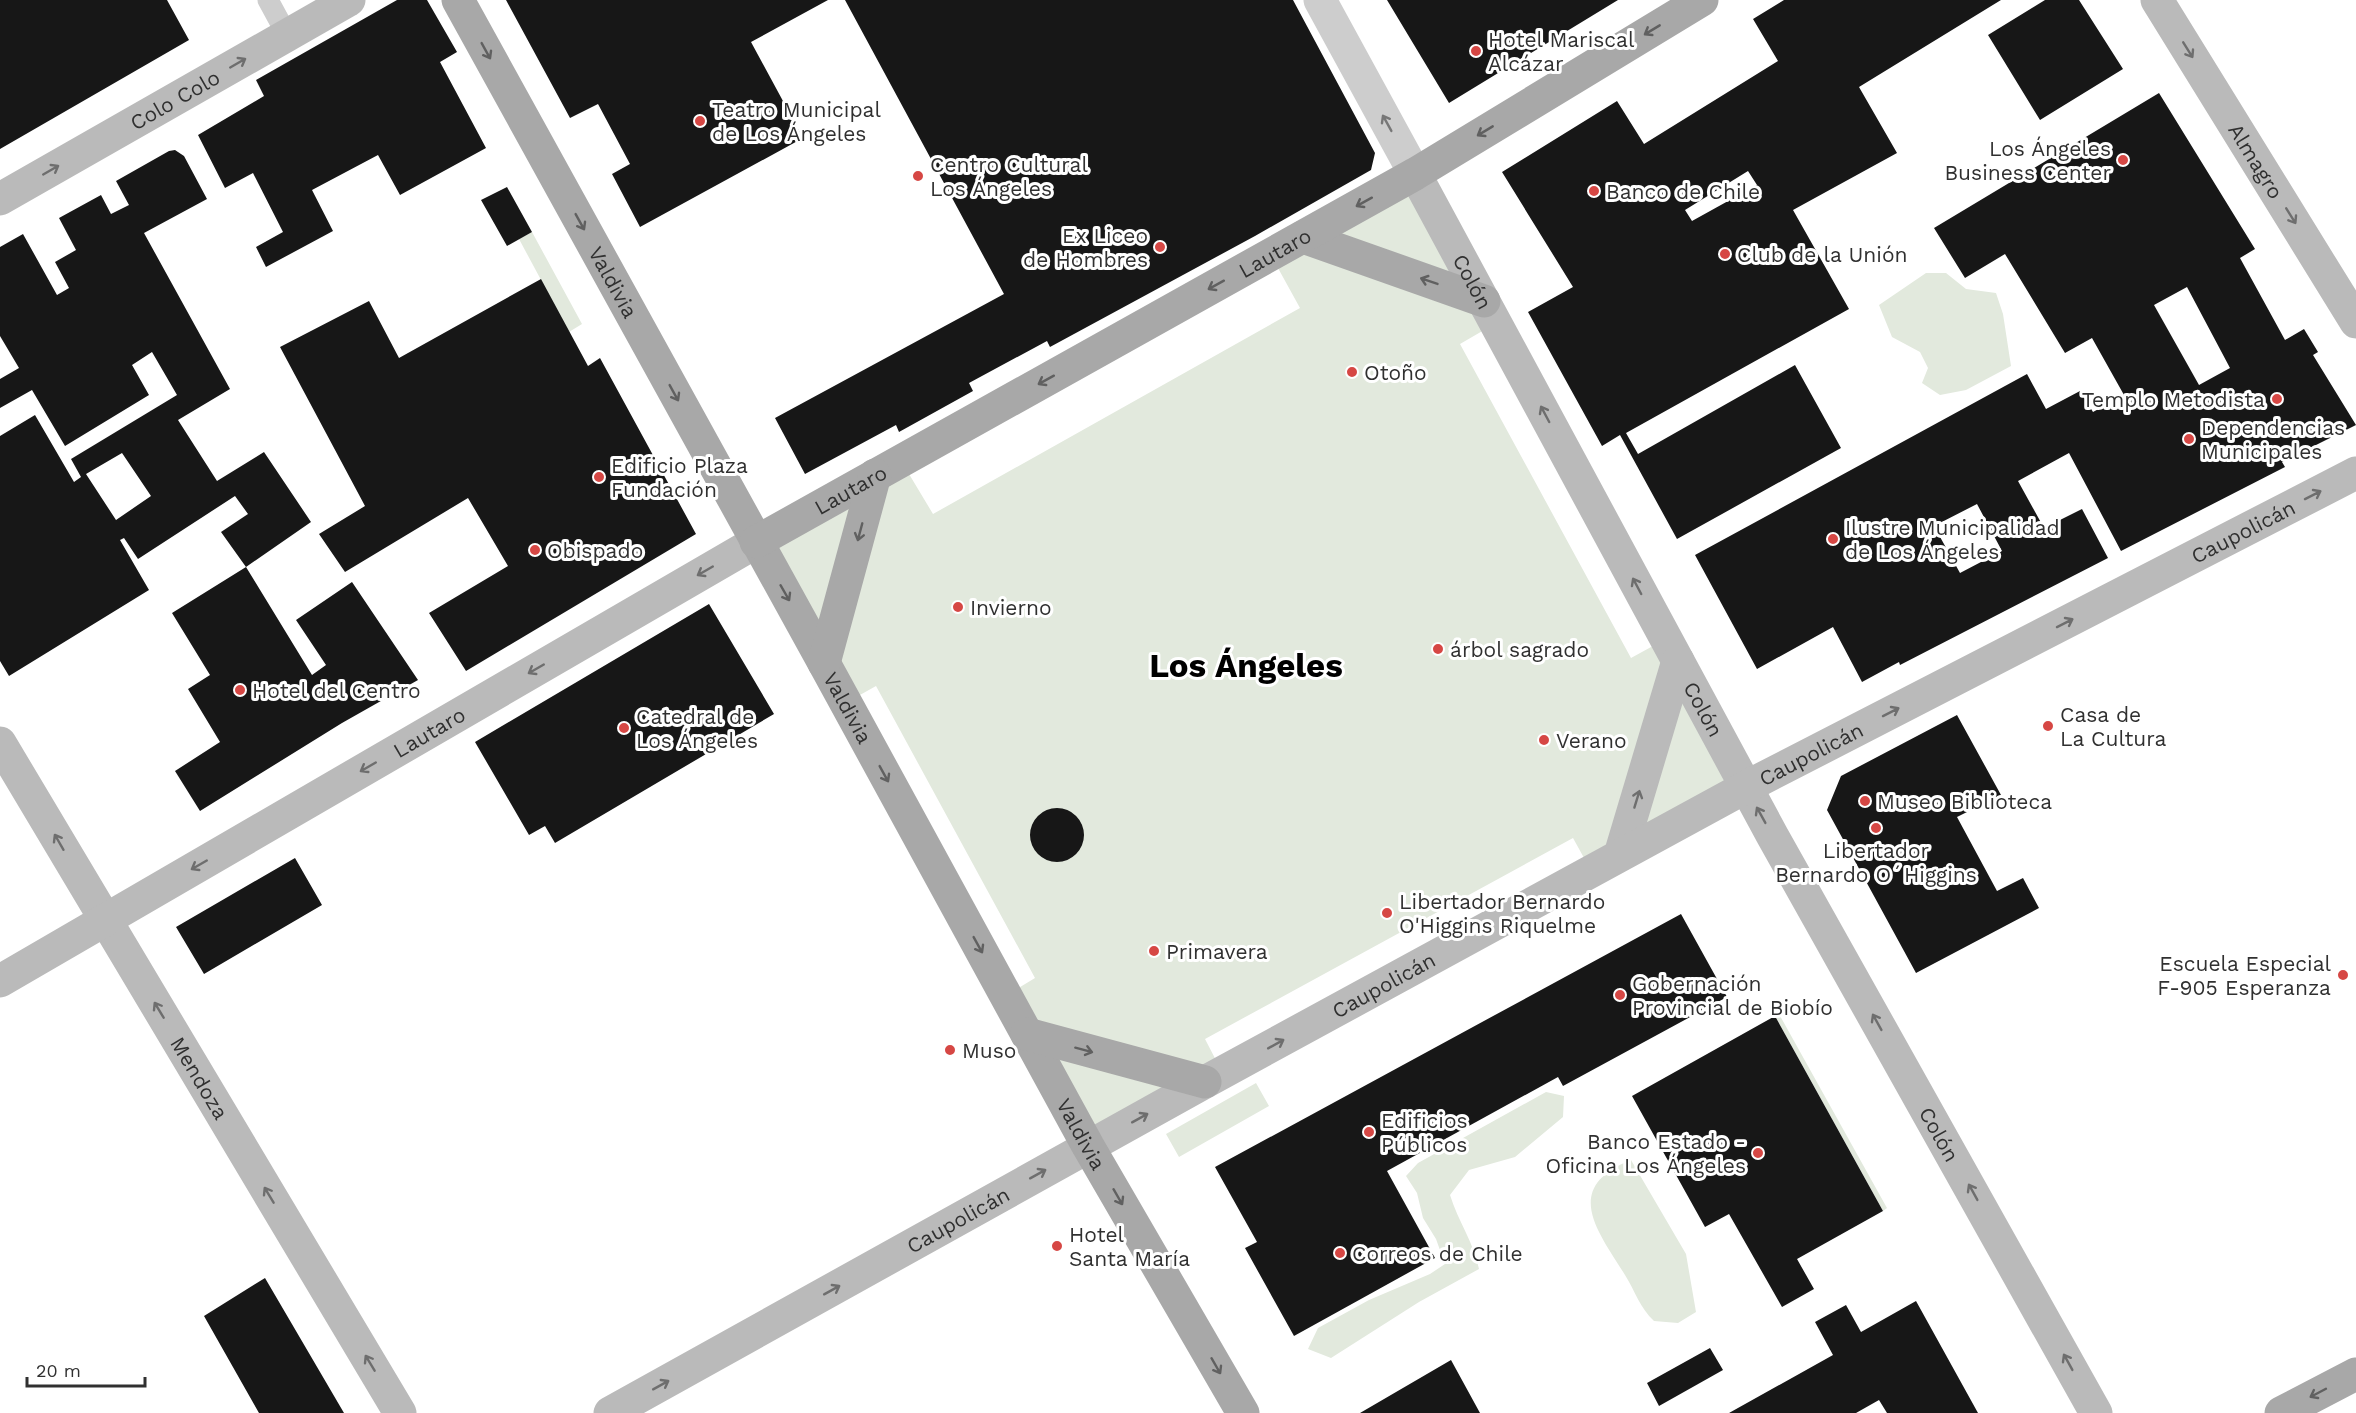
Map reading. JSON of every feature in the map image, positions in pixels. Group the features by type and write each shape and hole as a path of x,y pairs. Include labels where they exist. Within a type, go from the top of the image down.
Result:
{"main road":[{"name":"Valdivia","path":"458,0 1089,1146 1243,1413"},
{"name":"Lautaro","path":"756,542 1415,174 1702,0"},
{"path":"1303,237 1484,301"},
{"path":"824,663 875,475"},
{"path":"1027,1034 1205,1082"},
{"path":"2281,1413 2356,1374"}],"street":[{"name":"Colo Colo","path":"0,199 349,0"},
{"name":"Colón","path":"1320,0 1746,787 2096,1413"},
{"name":"Almagro","path":"2157,0 2356,321"},
{"name":"Caupolicán","path":"610,1413 1205,1082 1746,787 2356,473"},
{"name":"Lautaro","path":"0,981 756,542"},
{"path":"1620,855 1678,662"},
{"name":"Mendoza","path":"4,758 105,920 400,1413"}],"lane":[{"path":"268,0 287,35"}],"shaded area":[{"path":"1413,180 1491,326 1460,344 1631,658 1662,641 1739,784 1589,867 1573,838 1205,1039 1220,1068 1091,1139 1010,993 1035,978 876,686 851,700 763,543 903,464 933,514 1300,308 1273,259"},
{"path":"532,232 582,324 569,332 519,239"},
{"path":"1926,273 1946,273 1966,289 1996,293 2003,314 2011,366 1966,390 1940,395 1922,383 1928,368 1920,352 1892,337 1879,305"},
{"path":"1779,1014 1887,1208 1883,1211 1775,1016"},
{"path":"1256,1083 1269,1106 1179,1157 1166,1134"},
{"path":"1546,1092 1564,1096 1563,1117 1515,1157 1469,1170 1450,1195 1479,1269 1419,1302 1331,1358 1308,1349 1318,1328 1369,1300 1430,1274 1445,1264 1436,1239 1423,1218 1417,1193 1406,1176 1418,1163"},
{"path":"1631,1160 1686,1254 1696,1312 1678,1323 1654,1321 1645,1311 1605,1242 1592,1212 1591,1197 1597,1184 1610,1171"}],"building":[{"path":"0,0 167,0 189,40 0,149"},
{"path":"397,0 427,0 457,52 440,62 486,148 400,195 378,155 312,190 333,231 266,267 256,247 283,232 253,173 225,188 198,135 264,96 256,80"},
{"name":"Teatro Municipal de Los Ángeles","path":"506,0 828,0 751,42 803,138 640,227 612,174 630,164 598,104 570,118"},
{"path":"845,0 1293,0 1375,153 1371,170 1050,347 1047,341 969,383 973,391 899,432 896,425 805,474 775,418 1004,294"},
{"name":"Hotel Mariscal Alcázar","path":"1387,0 1618,0 1449,103"},
{"path":"1784,0 2001,0 1859,87 1897,153 1793,210 1849,309 1626,433 1638,454 1795,365 1841,448 1677,539 1620,435 1602,446 1528,312 1573,287 1502,172 1617,101 1644,144 1778,61 1753,19","holes":["1748,171 1757,185 1692,221 1685,210"]},
{"path":"2045,0 2079,0 2123,69 2040,120 1988,35"},
{"path":"2159,93 2255,249 2240,258 2285,340 2304,329 2318,352 2313,355 2356,425 2282,462 2285,467 2121,551 2069,453 2018,481 2044,528 2082,509 2108,558 1900,665 1899,662 1862,682 1833,627 1757,669 1695,555 2027,374 2046,409 2080,391 2093,412 2124,395 2092,338 2065,353 2005,254 1965,278 1934,228","holes":["2187,287 2230,368 2199,385 2154,305","1977,504 2002,551 1960,573 1934,526"]},
{"path":"175,150 184,156 207,199 144,233 230,389 178,420 217,481 264,452 311,522 246,567 221,532 248,514 235,496 138,559 124,538 120,540 149,590 9,676 0,661 0,436 35,415 74,482 81,477 71,459 177,395 152,352 132,365 149,395 65,446 32,390 0,408 0,379 19,368 0,336 0,247 23,234 57,295 69,288 55,262 76,250 59,218 101,195 111,214 129,205 116,181 169,151","holes":["122,453 151,496 116,520 86,474"]},
{"path":"507,187 532,232 507,246 481,200"},
{"path":"541,279 588,366 600,358 696,534 466,671 429,613 508,566 468,498 345,572 319,534 365,506 280,347 369,301 399,358"},
{"path":"246,567 312,675 326,665 296,620 352,582 418,680 342,723 200,811 175,771 220,742 188,689 210,675 172,613"},
{"name":"Catedral de Los Ángeles","path":"709,604 774,714 555,843 545,826 529,835 475,742"},
{"name":"Libertador Bernardo O´Higgins","path":"1957,715 2001,795 1957,817 1997,891 2023,878 2039,908 1916,973 1827,810 1841,776"},
{"path":"1052,808 1062,808 1072,812 1080,820 1084,835 1080,850 1072,858 1062,862 1052,862 1042,858 1034,850 1030,840 1030,830 1034,820 1042,812"},
{"path":"295,858 322,905 204,974 176,927"},
{"path":"1681,914 1727,997 1563,1086 1558,1077 1387,1171 1435,1258 1294,1336 1245,1248 1257,1242 1215,1167"},
{"name":"Banco Estado - Oficina Los Ángeles","path":"1775,1016 1883,1211 1797,1259 1814,1289 1782,1307 1729,1214 1705,1227 1632,1096"},
{"path":"265,1278 344,1413 259,1413 204,1316"},
{"path":"1916,1301 1978,1413 1887,1413 1879,1400 1856,1413 1729,1413 1833,1355 1815,1322 1846,1305 1861,1332"},
{"path":"1710,1348 1723,1370 1659,1406 1647,1383"},
{"path":"1451,1360 1480,1413 1360,1413"}],"place":[{"name":"Hotel Mariscal Alcázar","path":"1476,51"},
{"name":"Teatro Municipal de Los Ángeles","path":"700,121"},
{"name":"Los Ángeles Business Center","path":"2123,160"},
{"name":"Centro Cultural Los Ángeles","path":"918,176"},
{"name":"Banco de Chile","path":"1594,191"},
{"name":"Ex Liceo de Hombres","path":"1160,247"},
{"name":"Club de la Unión","path":"1725,254"},
{"name":"Otoño","path":"1352,372"},
{"name":"Templo Metodista","path":"2277,399"},
{"name":"Dependencias Municipales","path":"2189,439"},
{"name":"Edificio Plaza Fundación","path":"599,477"},
{"name":"Ilustre Municipalidad de Los Ángeles","path":"1833,539"},
{"name":"Obispado","path":"535,550"},
{"name":"Invierno","path":"958,607"},
{"name":"árbol sagrado","path":"1438,649"},
{"name":"Hotel del Centro","path":"240,690"},
{"name":"Casa de La Cultura","path":"2048,726"},
{"name":"Catedral de Los Ángeles","path":"624,728"},
{"name":"Verano","path":"1544,740"},
{"name":"Museo Biblioteca","path":"1865,801"},
{"name":"Libertador Bernardo O´Higgins","path":"1876,828"},
{"name":"Libertador Bernardo O'Higgins Riquelme","path":"1387,913"},
{"name":"Primavera","path":"1154,951"},
{"name":"Escuela Especial F-905 Esperanza","path":"2343,975"},
{"name":"Gobernación Provincial de Biobío","path":"1620,995"},
{"name":"Muso","path":"950,1050"},
{"name":"Edificios Públicos","path":"1369,1132"},
{"name":"Banco Estado - Oficina Los Ángeles","path":"1758,1153"},
{"name":"Hotel Santa María","path":"1057,1246"},
{"name":"Correos de Chile","path":"1340,1253"}],"district":[{"name":"Los Ángeles","path":"1246,665"}]}
